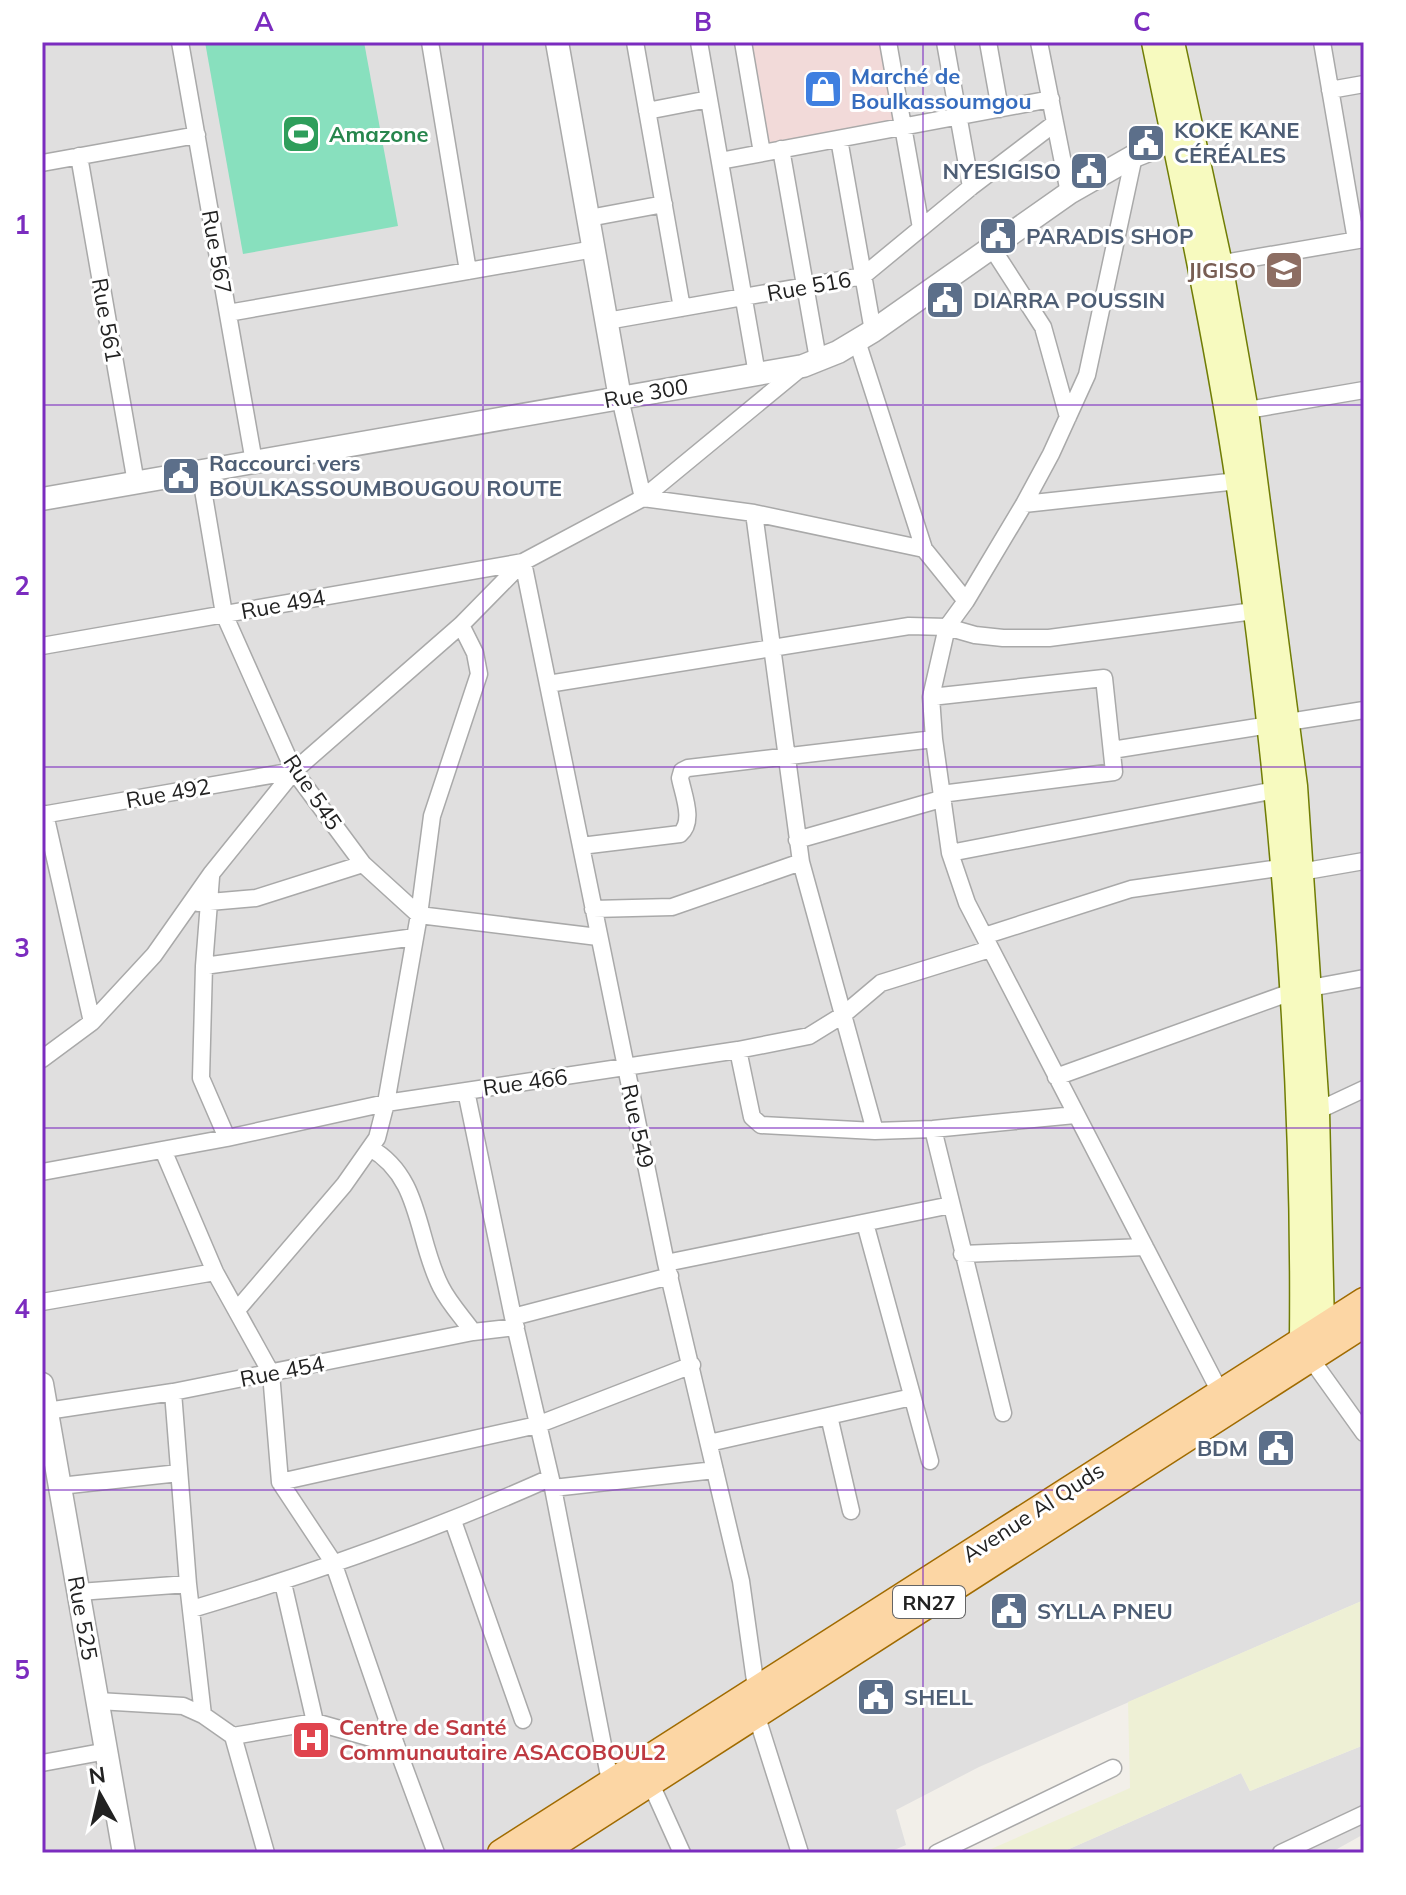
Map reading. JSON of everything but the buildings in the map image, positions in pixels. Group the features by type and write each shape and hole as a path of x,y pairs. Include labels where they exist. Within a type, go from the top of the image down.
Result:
{"main road":[{"path":"1154,42 1183,139 1236,412 1299,867 1303,1222 1314,1349"},
{"path":"1172,42 1183,139"},
{"path":"1236,412 1238,481 1254,611 1278,725"},
{"path":"1302,989 1317,1111 1314,1349"},
{"name":"Avenue Al Quds","path":"501,1853 610,1781 756,1701 1314,1349 1364,1301"},
{"name":"Avenue Al Quds","path":"541,1853 650,1782 756,1701 1220,1392 1364,1324"}],"street":[{"name":"Rue 567","path":"180,42 254,462"},
{"path":"430,42 468,271"},
{"path":"557,42 620,398 643,498"},
{"path":"635,42 682,308"},
{"path":"699,42 757,374"},
{"path":"743,42 762,153"},
{"path":"888,42 921,228"},
{"path":"945,42 971,187"},
{"path":"988,42 1000,109"},
{"path":"1039,42 1069,193"},
{"path":"1210,266 1360,240 1322,42"},
{"path":"1330,90 1364,84"},
{"path":"647,111 709,99"},
{"path":"720,161 1051,99"},
{"name":"Rue 516","path":"607,321 863,276 1055,123"},
{"path":"42,163 197,135"},
{"path":"839,139 863,276 865,336 924,549 966,601"},
{"name":"Rue 300","path":"42,499 811,362 838,352 865,336 1069,193 1134,156 1183,139"},
{"path":"42,1059 92,1022 200,903 211,874 294,771 461,625 523,562 643,498 811,362 805,286 781,149"},
{"name":"Rue 561","path":"79,156 136,483"},
{"path":"1134,156 1087,375 1024,504 947,627 931,697 950,853 967,903 1220,1392"},
{"path":"589,218 664,204"},
{"path":"992,248 1043,327 1068,417"},
{"path":"228,313 594,249"},
{"path":"1236,412 1364,390"},
{"name":"Rue 545","path":"200,472 224,614 294,771 363,864 419,915"},
{"path":"1024,504 1238,481"},
{"path":"643,498 754,513 924,549"},
{"path":"754,513 801,862 875,1131"},
{"name":"Rue 494","path":"42,646 523,562"},
{"name":"Rue 549","path":"523,562 668,1270 741,1581 756,1701 800,1853"},
{"path":"548,684 909,626 947,627 975,635 1049,638 1254,611"},
{"path":"237,1310 344,1185 377,1138 419,915 432,816 479,674 475,653 461,625"},
{"path":"797,840 941,797 1114,772 1104,678 931,697"},
{"path":"1112,750 1364,710"},
{"path":"581,846 680,834 687,829 680,778 682,771 688,768 934,739"},
{"name":"Rue 492","path":"43,815 294,771"},
{"path":"950,853 1286,788"},
{"path":"43,815 92,1022"},
{"name":"Rue 466","path":"42,1172 227,1138 386,1103 626,1068 809,1036 843,1015 881,983 1131,889 1364,861"},
{"path":"593,909 672,907 801,862"},
{"path":"200,903 256,898 363,864"},
{"path":"200,903 204,966 201,1078 227,1138"},
{"path":"419,915 598,937"},
{"path":"204,966 415,937"},
{"path":"1056,1077 1302,989 1364,978"},
{"path":"738,1050 752,1117 756,1123 875,1131 933,1129 1075,1115"},
{"path":"1317,1111 1364,1089"},
{"path":"466,1091 551,1483 610,1781"},
{"path":"933,1129 1003,1413"},
{"path":"370,1148 388,1158 407,1184 441,1289 473,1332"},
{"path":"163,1150 215,1272 271,1373 280,1482 333,1562 436,1853"},
{"name":"Rue 454","path":"47,1411 173,1392 473,1332 514,1322 668,1270 951,1205"},
{"path":"865,1223 930,1461"},
{"path":"962,1254 1145,1247"},
{"path":"42,1302 215,1272"},
{"path":"1314,1349 1364,1433"},
{"path":"280,1482 537,1425 692,1365"},
{"name":"Rue 525","path":"42,1384 47,1436 60,1486 124,1853"},
{"path":"173,1392 188,1584 203,1715"},
{"path":"709,1443 912,1397"},
{"path":"829,1416 851,1511"},
{"path":"192,1609 283,1583 551,1483 715,1470"},
{"path":"60,1486 179,1473"},
{"path":"453,1521 523,1720"},
{"path":"283,1583 315,1722"},
{"path":"79,1592 188,1584"},
{"path":"98,1701 183,1706 203,1715 233,1736 266,1853"},
{"path":"233,1736 315,1722 396,1745"},
{"path":"42,1763 107,1751"},
{"path":"937,1853 1113,1768"},
{"path":"650,1782 682,1853"},
{"path":"1281,1853 1364,1814"}],"shaded area":[{"path":"42,42 1364,42 1364,1600 979,1767 896,1810 906,1845 887,1853 42,1853"},
{"name":"Marché de Boulkassoumgou","path":"745,42 885,42 902,135 766,160"},
{"path":"1364,1745 1364,1834 1330,1853 1060,1853 1241,1773 1250,1791"}],"green space":[{"name":"Amazone","path":"205,42 364,42 398,226 243,254"},
{"path":"1364,1600 1364,1745 1250,1791 1241,1773 1060,1853 982,1853 1130,1788 1128,1702"}],"place":[{"name":"Marché de Boulkassoumgou","path":"823,89"},
{"name":"Amazone","path":"301,134"},
{"name":"KOKE KANE CÉRÉALES","path":"1146,143"},
{"name":"NYESIGISO","path":"1089,171"},
{"name":"PARADIS SHOP","path":"998,236"},
{"name":"JIGISO","path":"1284,270"},
{"name":"DIARRA POUSSIN","path":"945,300"},
{"name":"Raccourci vers BOULKASSOUMBOUGOU ROUTE","path":"181,476"},
{"name":"BDM","path":"1276,1448"},
{"name":"SYLLA PNEU","path":"1009,1611"},
{"name":"SHELL","path":"876,1697"},
{"name":"Centre de Santé Communautaire ASACOBOUL2","path":"311,1740"}]}
